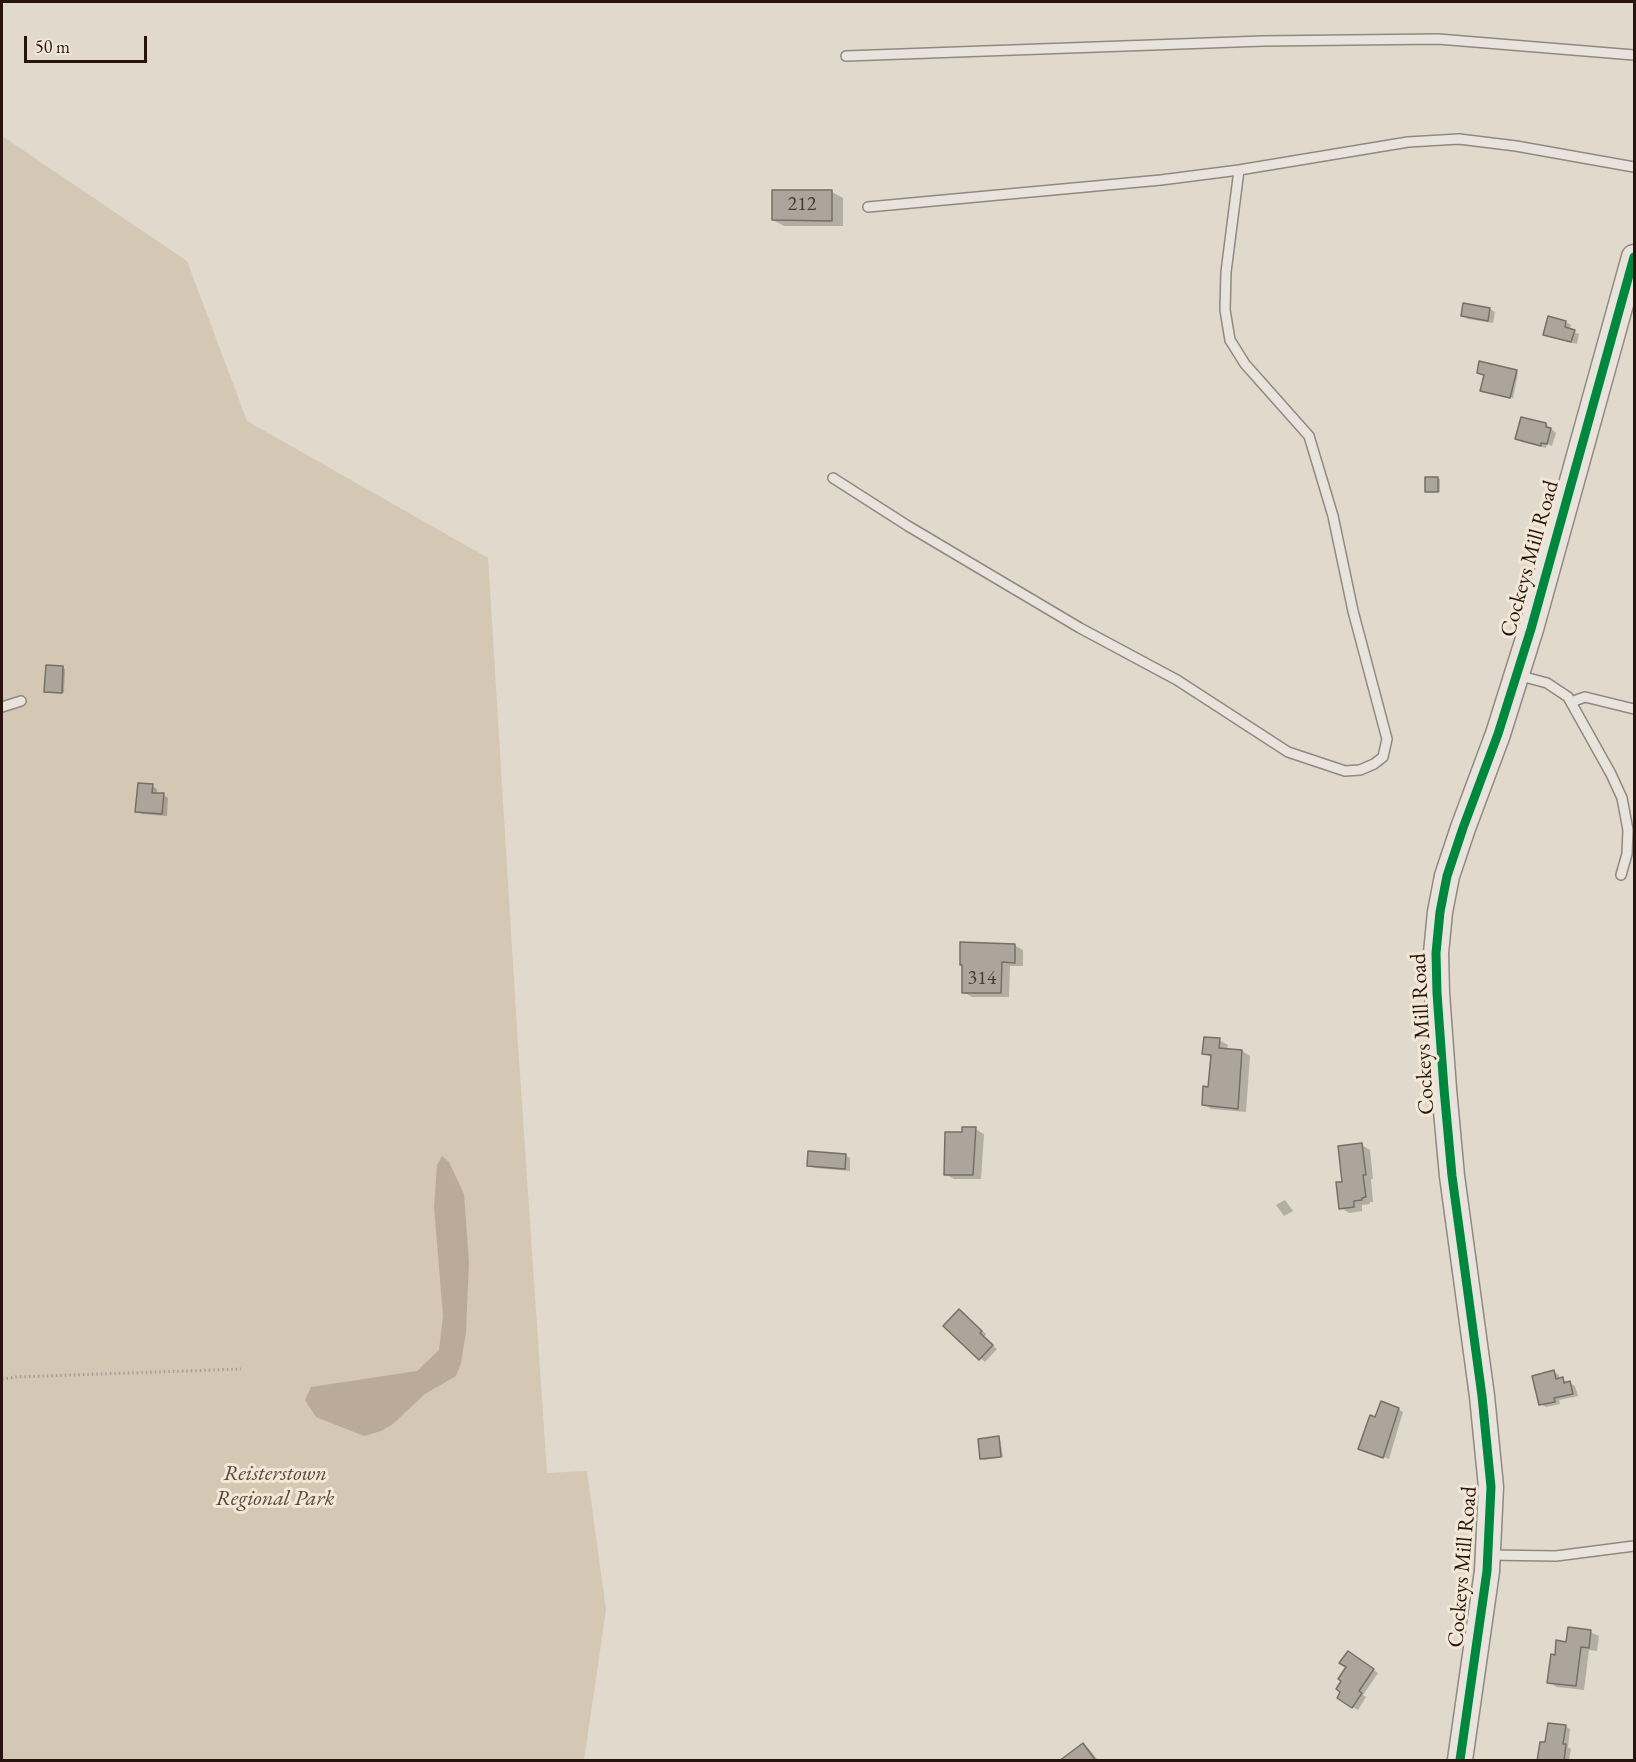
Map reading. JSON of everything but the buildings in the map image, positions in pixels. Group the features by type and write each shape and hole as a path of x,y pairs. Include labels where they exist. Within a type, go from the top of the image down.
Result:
{"street":[{"name":"Cockeys Mill Road","path":"1460,1761 1488,1555 1491,1487 1489,1451 1452,1176 1437,993 1436,953 1440,912 1448,876 1531,629 1635,257"}],"lane":[{"path":"846,56 1252,42 1438,39 1635,55"},
{"path":"868,207 1161,180 1239,170 1408,142 1459,139 1516,146 1635,167"},
{"path":"833,478 908,526 1080,628 1177,680 1288,752 1345,771 1360,770 1374,764 1383,757 1387,739 1353,611 1333,516 1309,436 1245,364 1230,340 1225,310 1226,272 1239,170"},
{"path":"1516,675 1547,683 1564,694 1571,702 1611,774 1622,798 1629,840 1621,875"},
{"path":"1571,702 1584,697 1635,709"},
{"path":"2,707 21,701"},
{"path":"1488,1555 1556,1556 1635,1546"}],"path":[{"path":"2,1379 241,1369"}],"green space":[{"name":"Reisterstown Regional Park","path":"2,136 187,261 247,421 488,558 547,1473 587,1471 606,1610 584,1760 2,1760"}],"shaded area":[{"path":"442,1156 449,1162 464,1194 469,1262 466,1332 461,1363 456,1376 425,1394 393,1424 381,1431 364,1436 316,1417 305,1400 311,1387 417,1371 439,1350 443,1316 434,1207 437,1165"}],"cycle path":[{"path":"1460,1760 1487,1571 1491,1487 1482,1396 1452,1176 1444,1089 1436,953 1440,912 1447,876 1498,734 1531,629 1634,257"}]}
